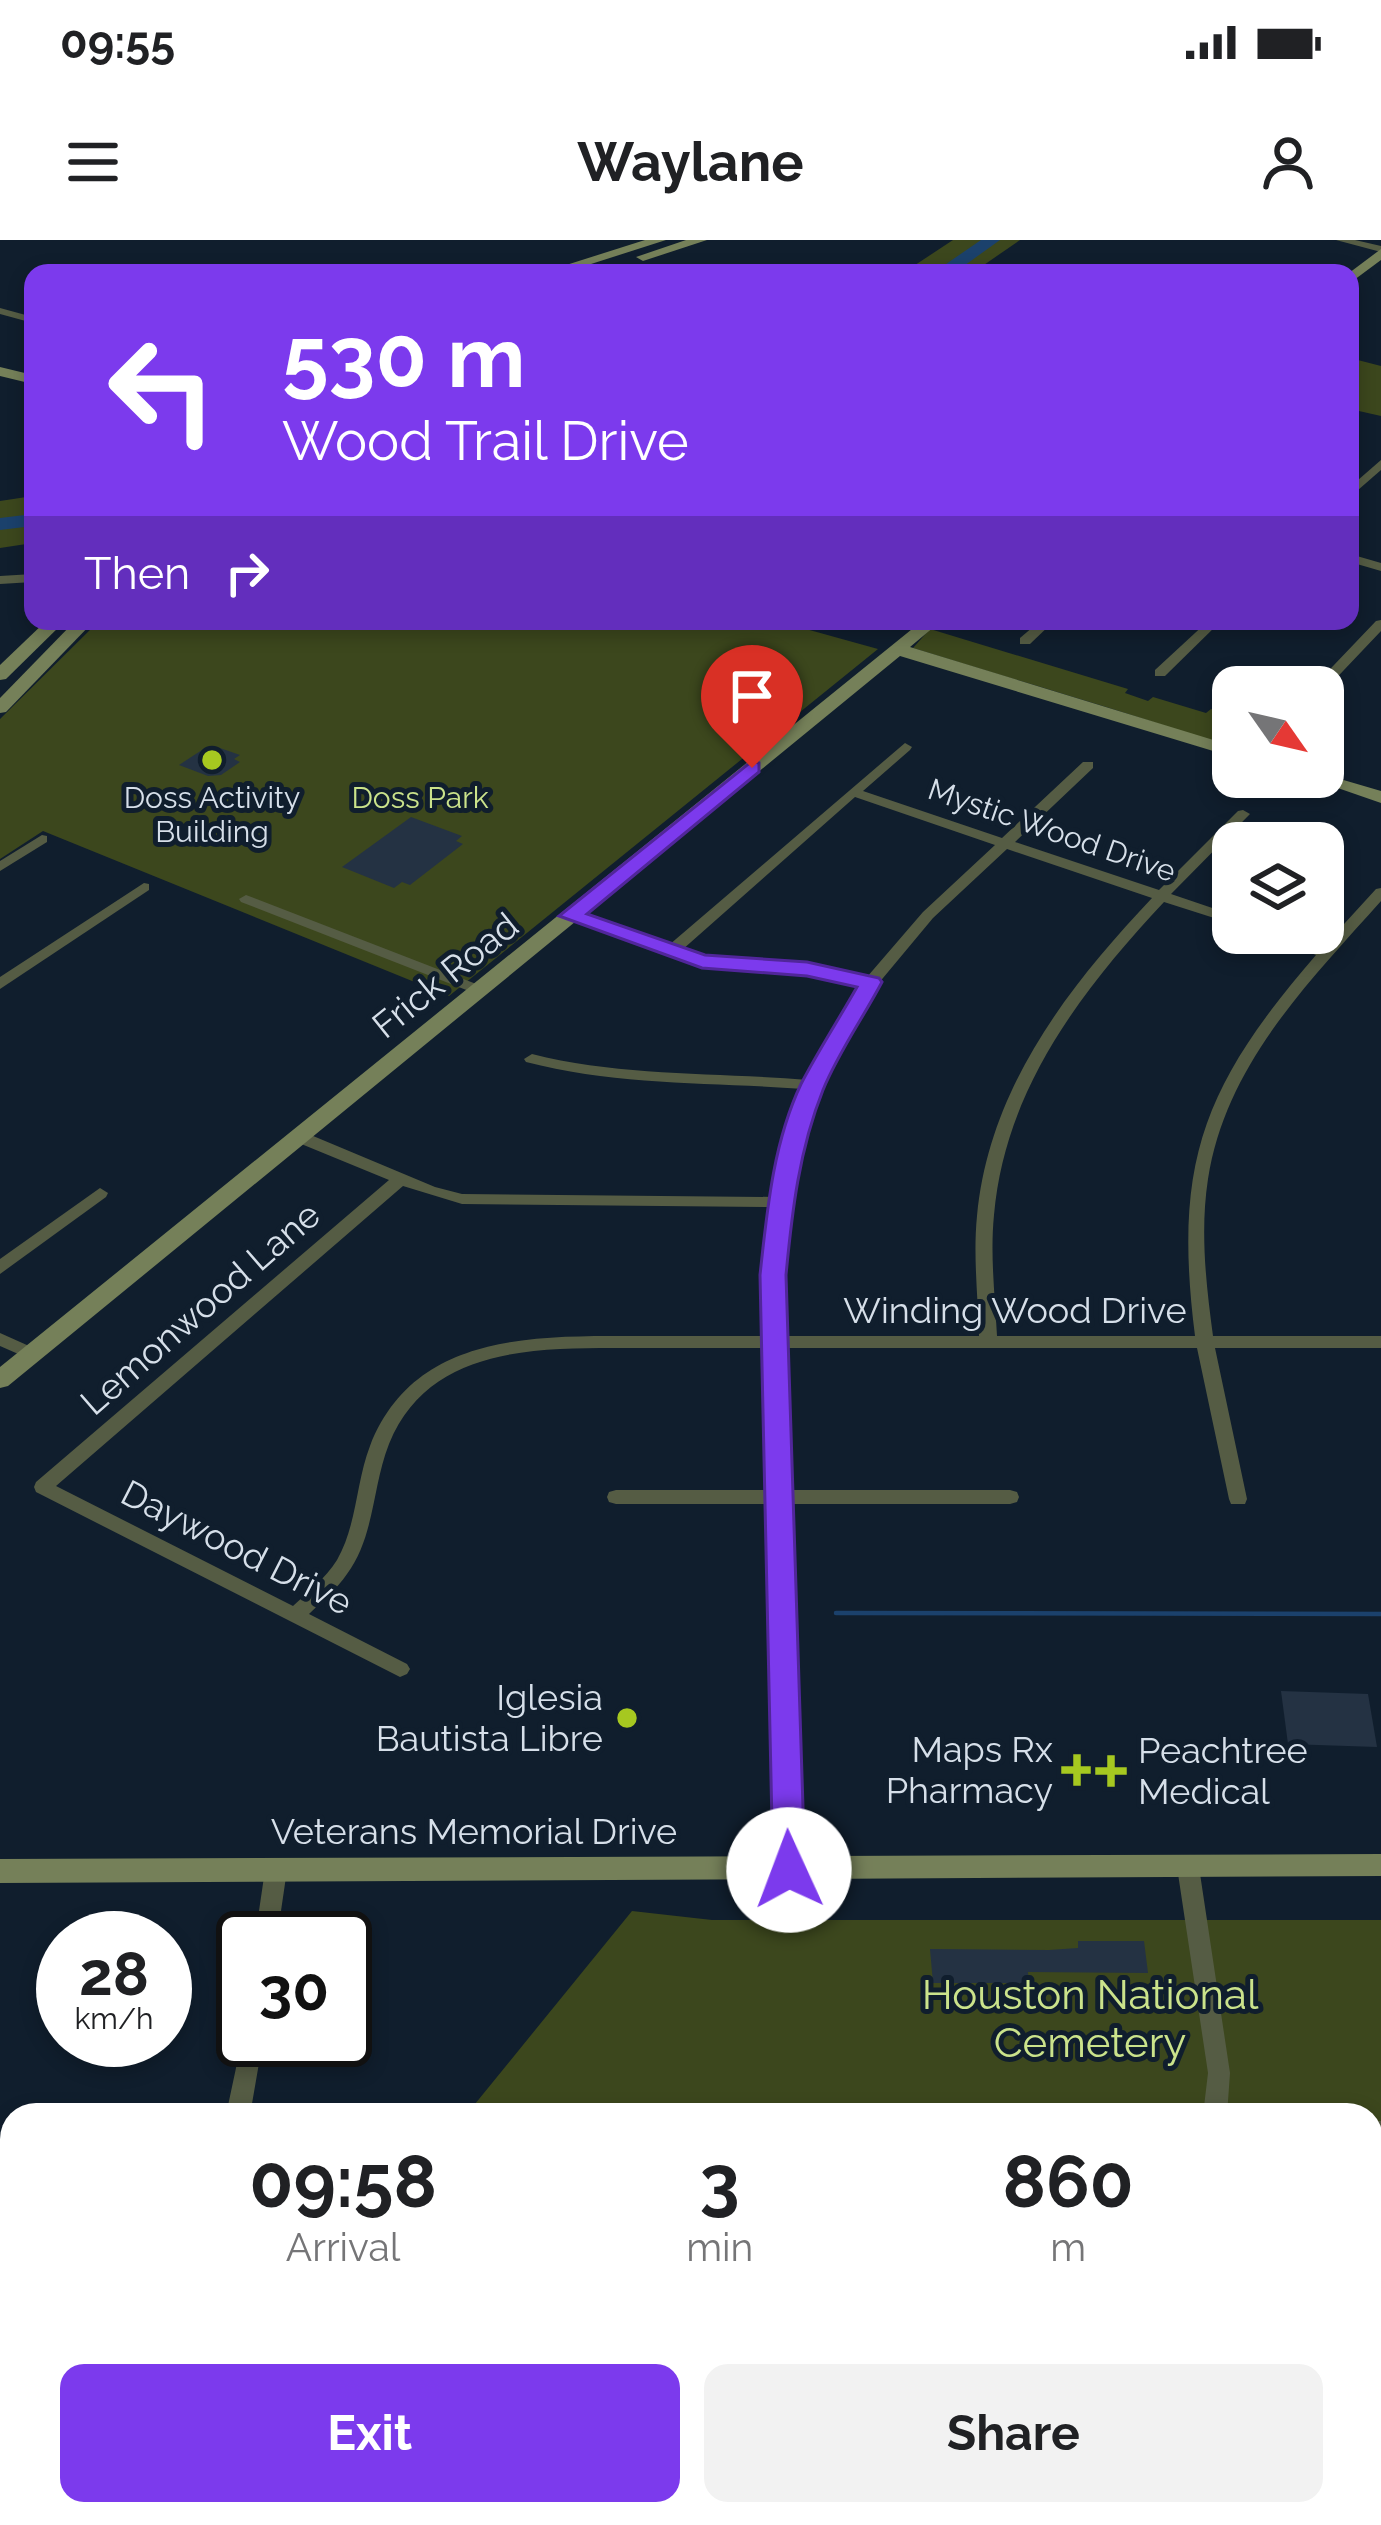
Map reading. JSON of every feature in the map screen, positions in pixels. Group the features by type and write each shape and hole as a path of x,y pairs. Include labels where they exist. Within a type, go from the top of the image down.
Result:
{"street":[{"path":"578,264 659,240"},
{"path":"619,264 700,240"},
{"path":"1341,240 1381,251"},
{"path":"1359,485 1381,464"},
{"path":"1340,666 1381,624"},
{"path":"0,675 47,630"},
{"path":"0,708 77,630"},
{"name":"Frick Road","path":"0,1380 921,630"},
{"path":"1025,641 1038,630"},
{"path":"1160,673 1205,630"},
{"path":"897,650 1212,746"},
{"path":"670,952 905,747"},
{"path":"789,1870 773,1275 795,1135 813,1085 871,982 928,915 1088,765"},
{"path":"1344,786 1381,797"},
{"name":"Mystic Wood Drive","path":"853,792 1212,913"},
{"path":"988,1341 987,1198 1004,1126 1032,1056 1070,999 1243,814"},
{"path":"0,867 42,839"},
{"path":"0,985 144,887"},
{"path":"1344,936 1379,896"},
{"path":"246,899 479,991"},
{"path":"571,916 702,962 807,969 871,982"},
{"path":"1238,1499 1204,1342 1197,1202 1216,1119 1230,1082 1254,1043 1328,954"},
{"path":"532,1058 599,1076 718,1077 813,1085"},
{"path":"300,1137 400,1180 462,1199 781,1202"},
{"name":"Lemonwood Lane","path":"43,1487 400,1180"},
{"path":"0,1268 100,1193"},
{"path":"0,1339 32,1354"},
{"name":"Winding Wood Drive","path":"297,1613 346,1560 389,1424 406,1402 451,1365 480,1352 542,1342 1381,1342"},
{"name":"Daywood Drive","path":"43,1487 400,1669"},
{"path":"616,1497 1010,1497"},
{"name":"Veterans Memorial Drive","path":"0,1871 1381,1865"},
{"path":"1188,1867 1219,2073 1216,2103"},
{"path":"270,1911 276,1870"},
{"path":"240,2103 247,2067"}],"green space":[{"path":"953,240 1020,240 985,264 917,264"},
{"path":"1359,360 1381,366 1381,416 1359,411"},
{"path":"24,497 24,544 0,548 0,501"},
{"name":"Doss Park","path":"90,630 809,630 878,649 449,996 43,831 0,859 0,719"},
{"path":"933,630 1128,689 1125,693 1148,701 1153,697 1206,713 1211,709 1212,742 913,648"},
{"name":"Houston National Cemetery","path":"632,1911 712,1920 1381,1920 1381,2103 476,2103"}],"building":[{"name":"Doss Activity Building","path":"205,748 240,755 234,759 240,762 221,775 208,776 179,765"},
{"path":"411,817 462,836 456,841 463,844 410,885 402,882 394,888 342,867"},
{"path":"1281,1691 1368,1694 1377,1747 1288,1744"},
{"path":"1078,1941 1144,1941 1148,1973 1028,1972 1029,1983 933,1983 930,1949 1049,1950 1078,1948"}],"waterway":[{"path":"956,264 992,240"},
{"path":"0,524 24,521"},
{"path":"836,1613 1381,1614"}],"place":[{"name":"Doss Activity Building","path":"212,760"},
{"name":"Iglesia Bautista Libre","path":"627,1718"},
{"name":"Maps Rx Pharmacy","path":"1077,1770"},
{"name":"Peachtree Medical","path":"1111,1771"}],"route":[{"path":"752,768 571,916 702,962 807,969 871,982 813,1085 795,1135 773,1275 789,1870"}]}
